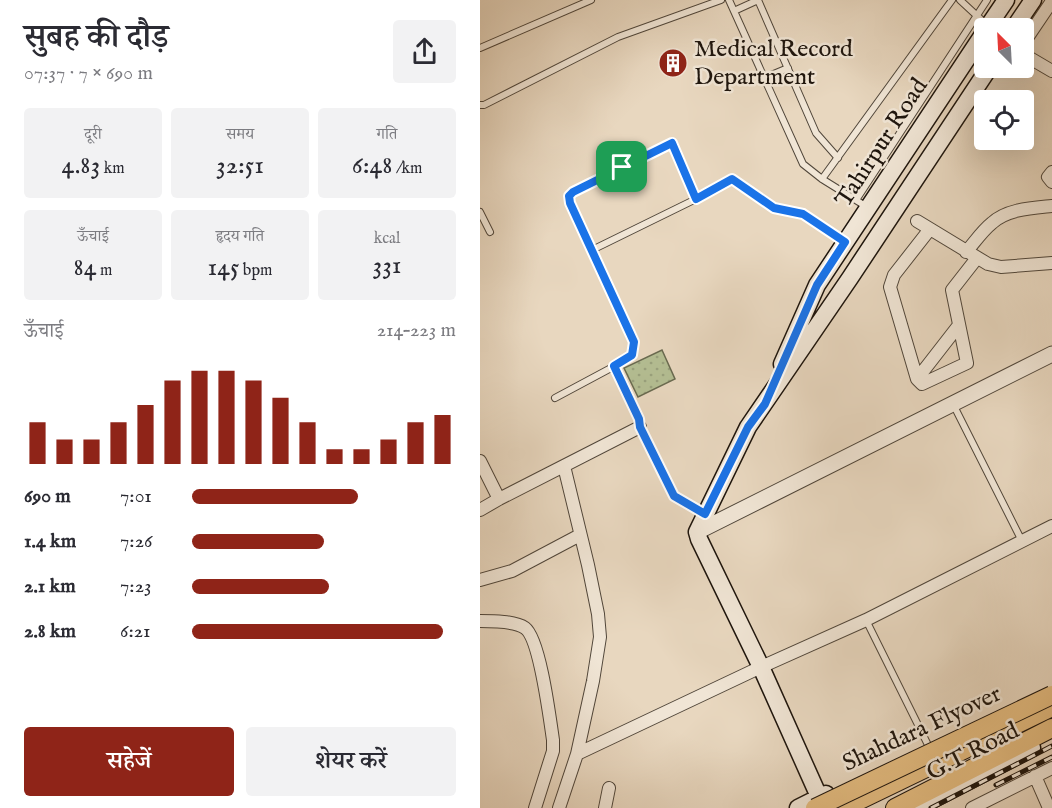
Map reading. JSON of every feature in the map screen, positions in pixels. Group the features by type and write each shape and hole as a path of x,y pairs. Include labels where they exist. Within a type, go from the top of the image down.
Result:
{"highway":[{"name":"Shahdara Flyover","path":"841,808 1052,706"},
{"name":"Shahdara Flyover","path":"871,808 1052,717"}],"main road":[{"name":"Tahirpur Road","path":"992,18 1006,0"},
{"path":"1021,18 1033,0"},
{"name":"Tahirpur Road","path":"765,404 817,285 845,242 862,204 974,43"},
{"name":"Tahirpur Road","path":"765,404 982,78"},
{"path":"805,312 820,322"},
{"path":"765,404 748,427 697,532 760,667 813,803"},
{"name":"G.T Road","path":"813,803 1052,686"},
{"name":"Shahdara Flyover","path":"813,803 1052,695"},
{"path":"895,808 1052,728"},
{"name":"G.T Road","path":"916,808 1052,738"}],"street":[{"path":"1034,28 1052,1"},
{"path":"1034,60 1052,71"},
{"path":"1052,172 1048,177 1052,182"},
{"path":"930,229 894,275 890,287 917,379 922,384 967,363 952,290 992,222 1016,211 1052,206"},
{"path":"917,221 988,264 1001,267 1052,263"},
{"path":"917,379 959,325"},
{"path":"697,532 1052,354"},
{"path":"480,510 640,427"},
{"path":"480,461 499,499"},
{"path":"560,808 577,754 600,637 598,614 588,565 564,466"},
{"path":"577,754 760,667 866,620 1052,526"},
{"path":"480,580 512,571 580,535"},
{"path":"480,621 524,627 530,633 537,651 553,751 535,808"},
{"path":"972,808 991,803 1052,768"},
{"path":"1035,776 1049,808"},
{"path":"605,808 609,788"}],"lane":[{"path":"480,48 591,0"},
{"path":"480,105 618,37 721,0"},
{"path":"729,0 803,164 862,204"},
{"path":"734,11 758,0 816,133 837,158"},
{"path":"822,179 952,0"},
{"path":"960,0 977,18"},
{"path":"986,18 987,0"},
{"path":"764,78 788,68"},
{"path":"555,398 632,355 634,342 570,203 569,196 672,143 696,199"},
{"path":"592,250 732,179 774,208 803,214 845,242"},
{"path":"480,212 490,232"},
{"path":"953,404 1022,541"},
{"path":"640,427 674,496 705,514"},
{"path":"866,620 929,747"}],"path":[{"path":"614,366 639,419 640,427"}],"green space":[{"path":"662,350 675,379 638,397 624,368"}],"railway":[{"path":"931,808 1052,746"},
{"path":"996,785 1052,757"}],"place":[{"name":"Medical Record Department","path":"673,63"}],"route":[{"path":"672,143 696,199 732,179 774,208 803,214 845,242 817,285 765,404 748,427 705,514 674,496 640,427 639,419 614,366 632,355 634,342 570,203 569,196 573,192 622,167 672,143"}]}
